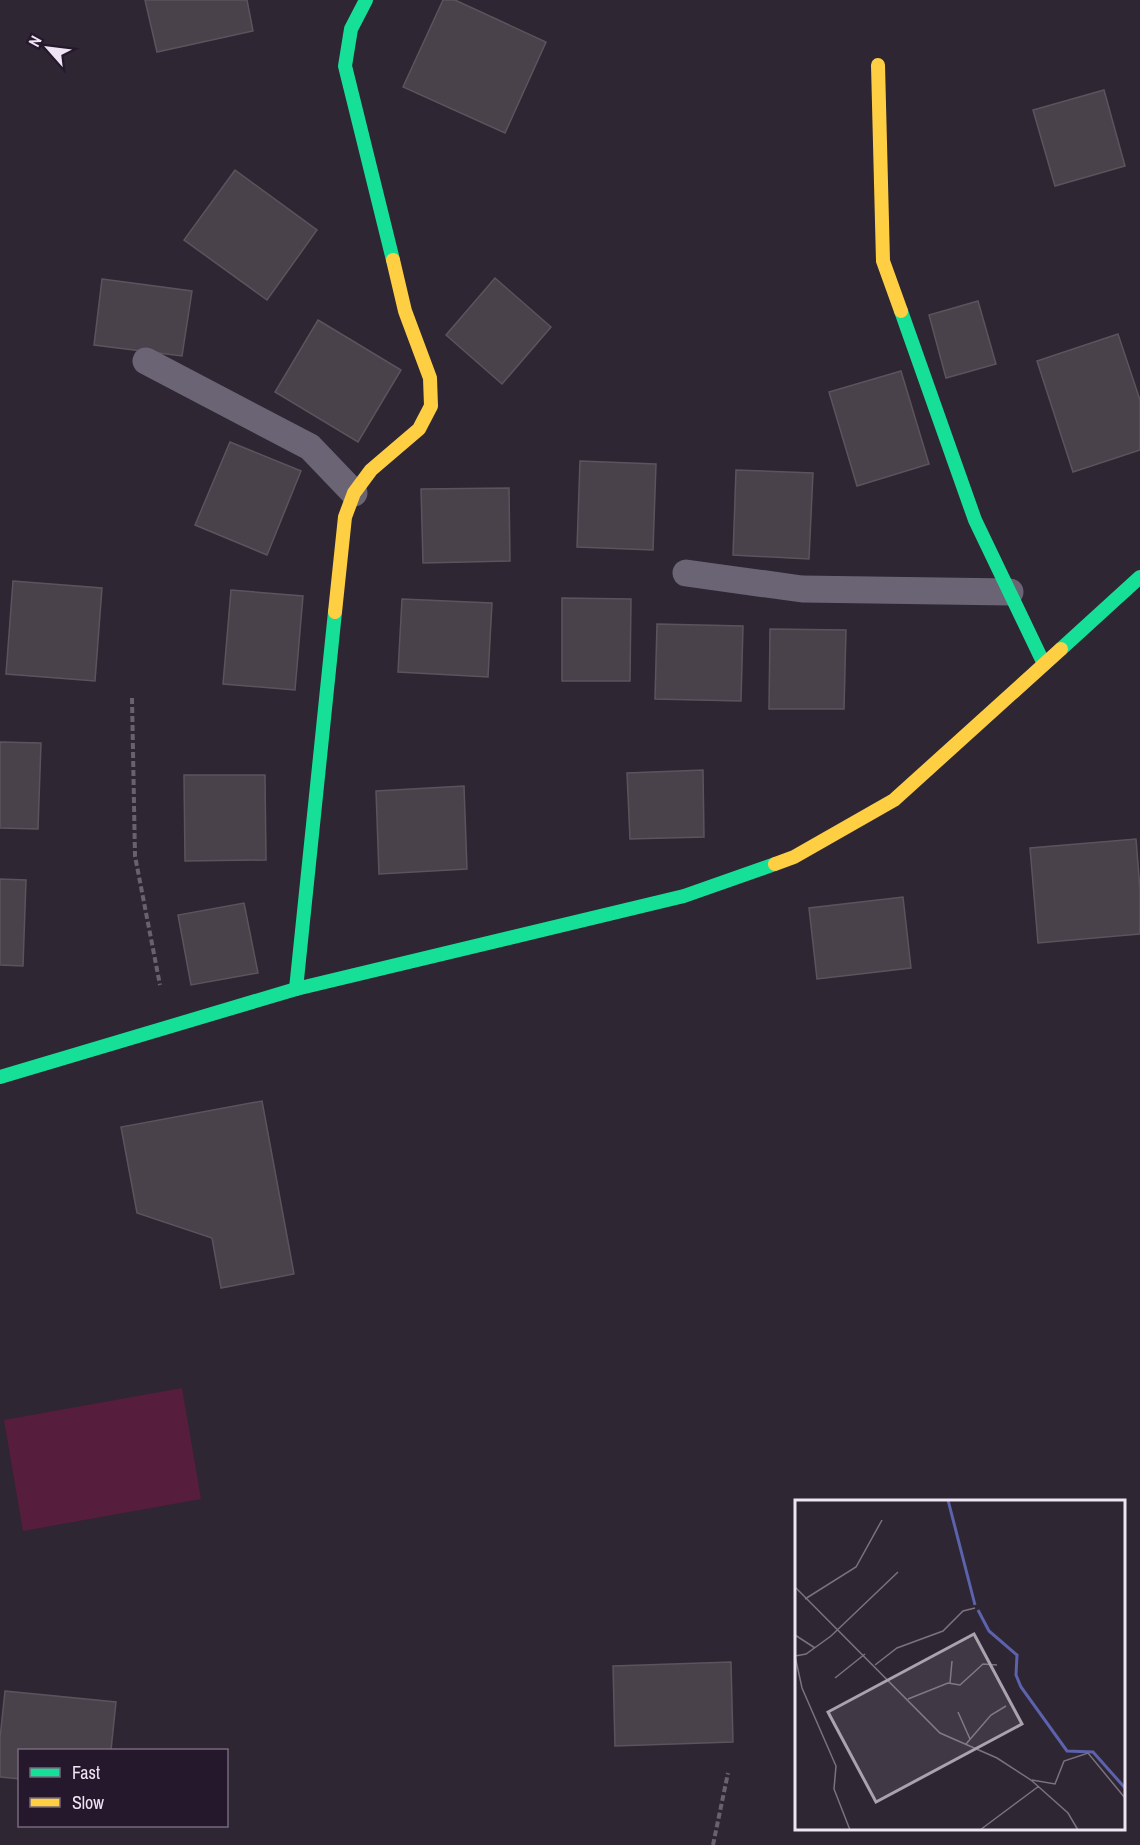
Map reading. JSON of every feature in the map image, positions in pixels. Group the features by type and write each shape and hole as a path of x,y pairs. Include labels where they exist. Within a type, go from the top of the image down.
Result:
{"street":[{"path":"296,989 345,517 354,493 372,470 419,429 430,406 430,378 405,311 345,66 351,29 366,0"},
{"path":"878,65 883,261 975,520 1044,664"},
{"path":"0,1077 296,989 684,896 794,857 894,800 1140,577"}],"lane":[{"path":"146,361 310,447 354,493"},
{"path":"686,573 802,589 1010,592"}],"path":[{"path":"132,698 135,856 168,1027"},
{"path":"713,1845 728,1773"}],"shaded area":[{"path":"182,1388 201,1499 23,1531 4,1420"}],"building":[{"path":"145,0 247,0 253,31 157,52"},
{"path":"443,0 455,0 546,42 505,133 403,87"},
{"path":"1104,90 1125,166 1055,186 1033,110"},
{"path":"235,170 317,230 267,300 184,240"},
{"path":"495,278 551,327 502,384 446,335"},
{"path":"102,279 192,291 182,356 94,345"},
{"path":"978,301 996,364 946,378 929,315"},
{"path":"318,320 401,370 358,442 275,392"},
{"path":"1118,334 1140,400 1140,450 1073,472 1037,361"},
{"path":"901,371 929,464 857,486 829,392"},
{"path":"230,442 301,471 267,555 195,525"},
{"path":"580,461 656,464 653,550 577,547"},
{"path":"736,470 813,473 809,559 733,555"},
{"path":"509,488 510,561 423,563 421,489"},
{"path":"13,581 102,588 95,681 6,674"},
{"path":"231,590 303,596 295,690 223,684"},
{"path":"562,598 631,599 630,681 562,681"},
{"path":"402,599 492,603 488,677 398,672"},
{"path":"657,624 743,626 741,701 655,699"},
{"path":"770,629 846,630 844,709 769,709"},
{"path":"0,742 41,743 38,829 0,828"},
{"path":"703,770 704,837 630,839 627,773"},
{"path":"184,775 265,775 266,860 185,861"},
{"path":"464,786 467,869 379,874 376,791"},
{"path":"1136,839 1140,890 1140,934 1038,943 1030,848"},
{"path":"0,879 26,880 23,966 0,965"},
{"path":"903,897 911,968 817,979 809,908"},
{"path":"244,903 258,973 191,985 178,915"},
{"path":"262,1101 294,1274 221,1288 212,1238 137,1213 121,1127"},
{"path":"731,1662 733,1742 615,1746 613,1666"},
{"path":"5,1691 116,1702 111,1749 18,1749 18,1779 0,1777 0,1738"}],"traffic: fast":[{"path":"366,0 351,29 345,66 393,260"},
{"path":"901,311 975,520 1044,664"},
{"path":"1061,649 1140,577"},
{"path":"296,989 335,612"},
{"path":"0,1077 296,989 684,896 775,864"}],"traffic: slow":[{"path":"878,65 883,261 901,311"},
{"path":"335,612 345,517 354,493 371,470 419,429 431,406 430,378 405,311 393,260"},
{"path":"775,864 794,857 894,800 1061,649"}]}
